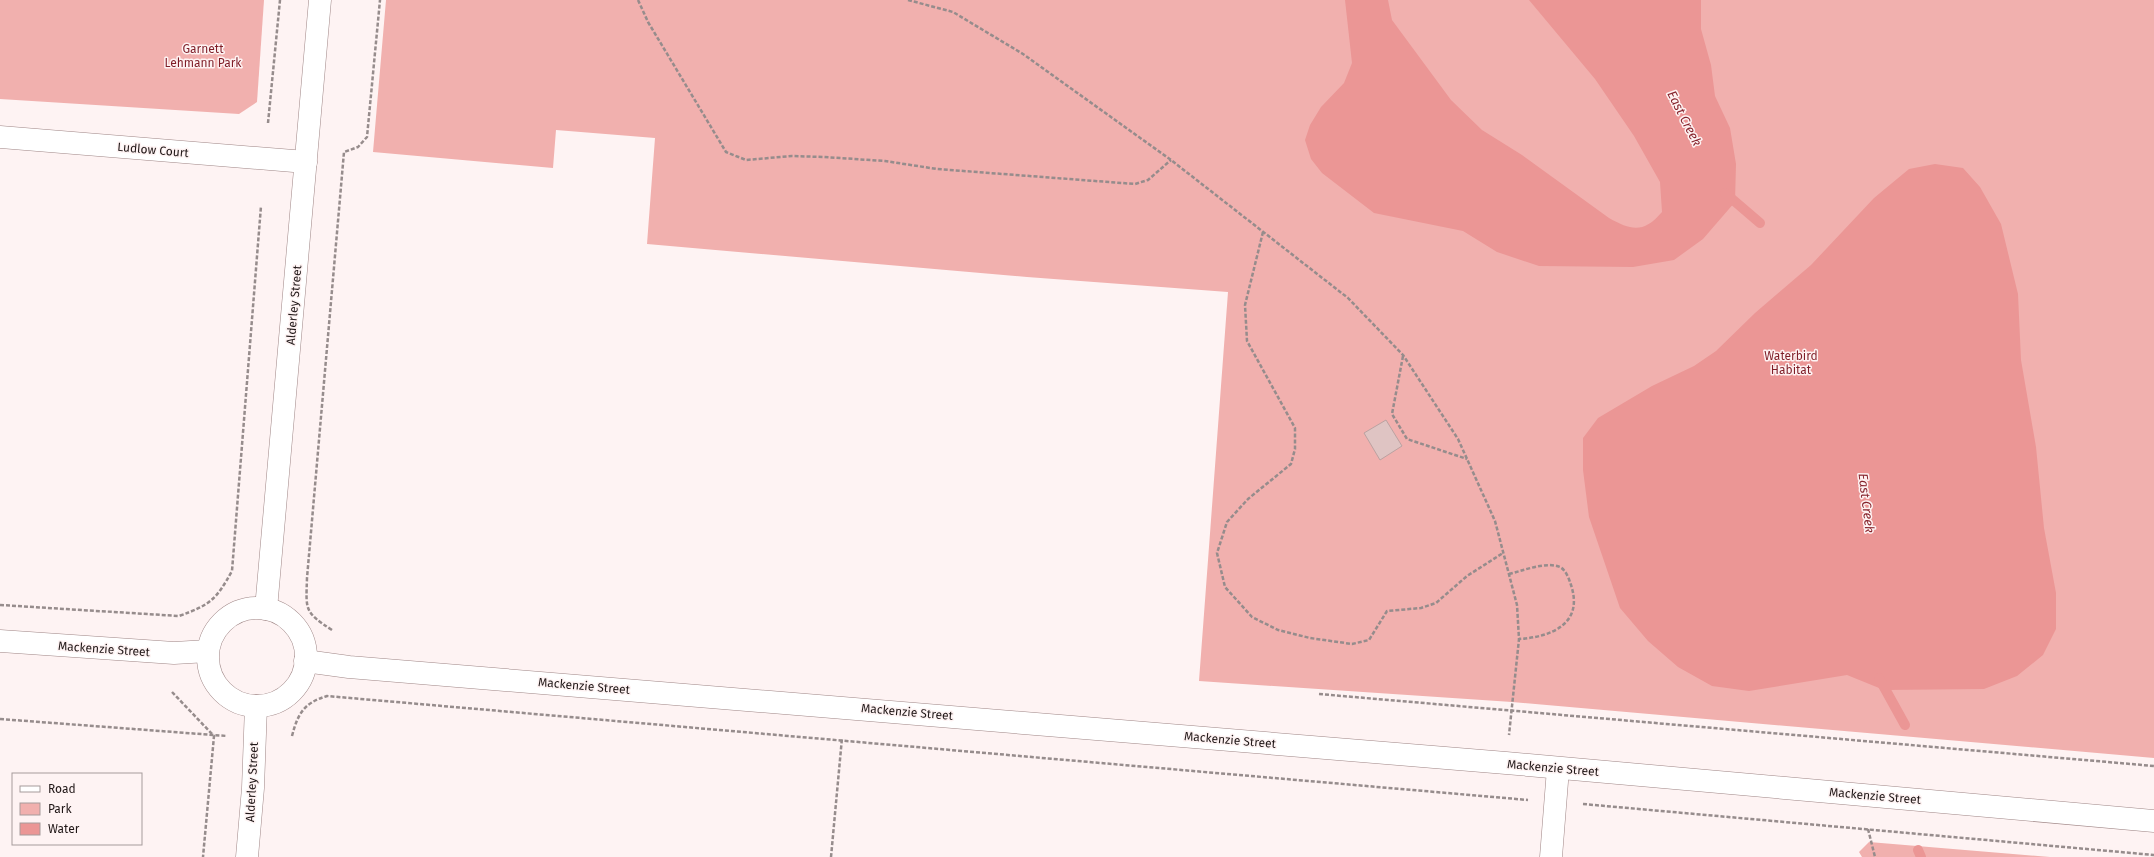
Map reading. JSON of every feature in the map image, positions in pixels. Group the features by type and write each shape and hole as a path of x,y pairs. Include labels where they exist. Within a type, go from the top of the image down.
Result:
{"main road":[{"name":"Alderley Street","path":"266,609 320,0"},
{"name":"Ludlow Court","path":"0,137 306,162"},
{"path":"266,609 286,618 296,628 302,640 306,661 302,677 286,697 272,704 256,706 234,701 222,692 211,673 208,652 212,637 225,620 245,610 266,609"},
{"name":"Mackenzie Street","path":"0,642 174,653 208,652"},
{"name":"Mackenzie Street","path":"306,661 357,667 1558,768 2154,821"},
{"name":"Alderley Street","path":"247,857 253,788 256,706"},
{"path":"1551,857 1558,768"}],"path":[{"path":"268,123 280,0"},
{"path":"332,630 310,614 306,605 307,578 344,152 358,147 367,137 380,0"},
{"path":"638,0 648,22 714,129 726,152 746,160 792,156 824,157 885,161 937,169 1128,184 1135,184 1148,180 1171,160"},
{"path":"908,0 953,12 1023,54 1171,160 1348,298 1403,355 1458,439 1495,521 1517,605 1519,639 1511,710"},
{"path":"0,604 178,616 201,608 220,593 232,571 261,206"},
{"path":"1263,232 1245,305 1246,341 1295,428 1295,449 1291,464 1248,499 1227,522 1217,553 1225,587 1252,617 1278,630 1310,638 1352,644 1369,640 1387,611 1421,608 1436,603 1467,576 1503,553"},
{"path":"1403,355 1392,414 1408,439 1467,459"},
{"path":"1509,574 1549,565 1560,568 1568,576 1575,596 1572,613 1562,626 1549,635 1538,638 1519,639"},
{"path":"172,692 214,736 203,857"},
{"path":"1319,694 2154,766"},
{"path":"292,736 301,712 308,704 327,696 842,739 2154,855"},
{"path":"832,857 845,707"},
{"path":"0,719 214,736 231,736"},
{"path":"1868,829 1875,857"}],"green space":[{"name":"Garnett Lehmann Park","path":"0,0 264,0 257,102 239,114 0,99"},
{"name":"Waterbird Habitat","path":"386,0 2154,0 2154,758 1512,702 1199,681 1228,292 1027,277 647,244 655,138 556,130 553,168 373,152"},
{"path":"1869,842 2050,857 1862,857 1859,852"}],"water":[{"path":"1345,0 1388,0 1392,20 1451,100 1482,130 1522,155 1609,218 1624,226 1637,228 1649,224 1662,212 1660,182 1634,136 1595,79 1529,0 1701,0 1701,29 1711,65 1715,96 1730,128 1736,164 1735,202 1703,239 1674,260 1633,267 1539,266 1497,252 1463,231 1374,213 1322,173 1311,159 1305,140 1310,125 1321,107 1344,83 1352,63"},
{"path":"1935,164 1963,168 1980,187 2001,224 2018,294 2021,360 2036,447 2044,528 2056,593 2056,629 2043,655 2017,676 1984,689 1884,690 1847,675 1749,691 1712,686 1678,667 1648,641 1620,608 1589,517 1583,470 1583,438 1598,418 1652,386 1694,366 1716,351 1755,313 1811,265 1874,198 1909,169"}],"building":[{"path":"1386,420 1402,446 1380,460 1364,433"}],"waterway":[{"name":"East Creek","path":"1725,193 1760,223"},
{"name":"East Creek","path":"1879,678 1905,725"},
{"name":"East Creek","path":"1918,850 1921,857"}]}
